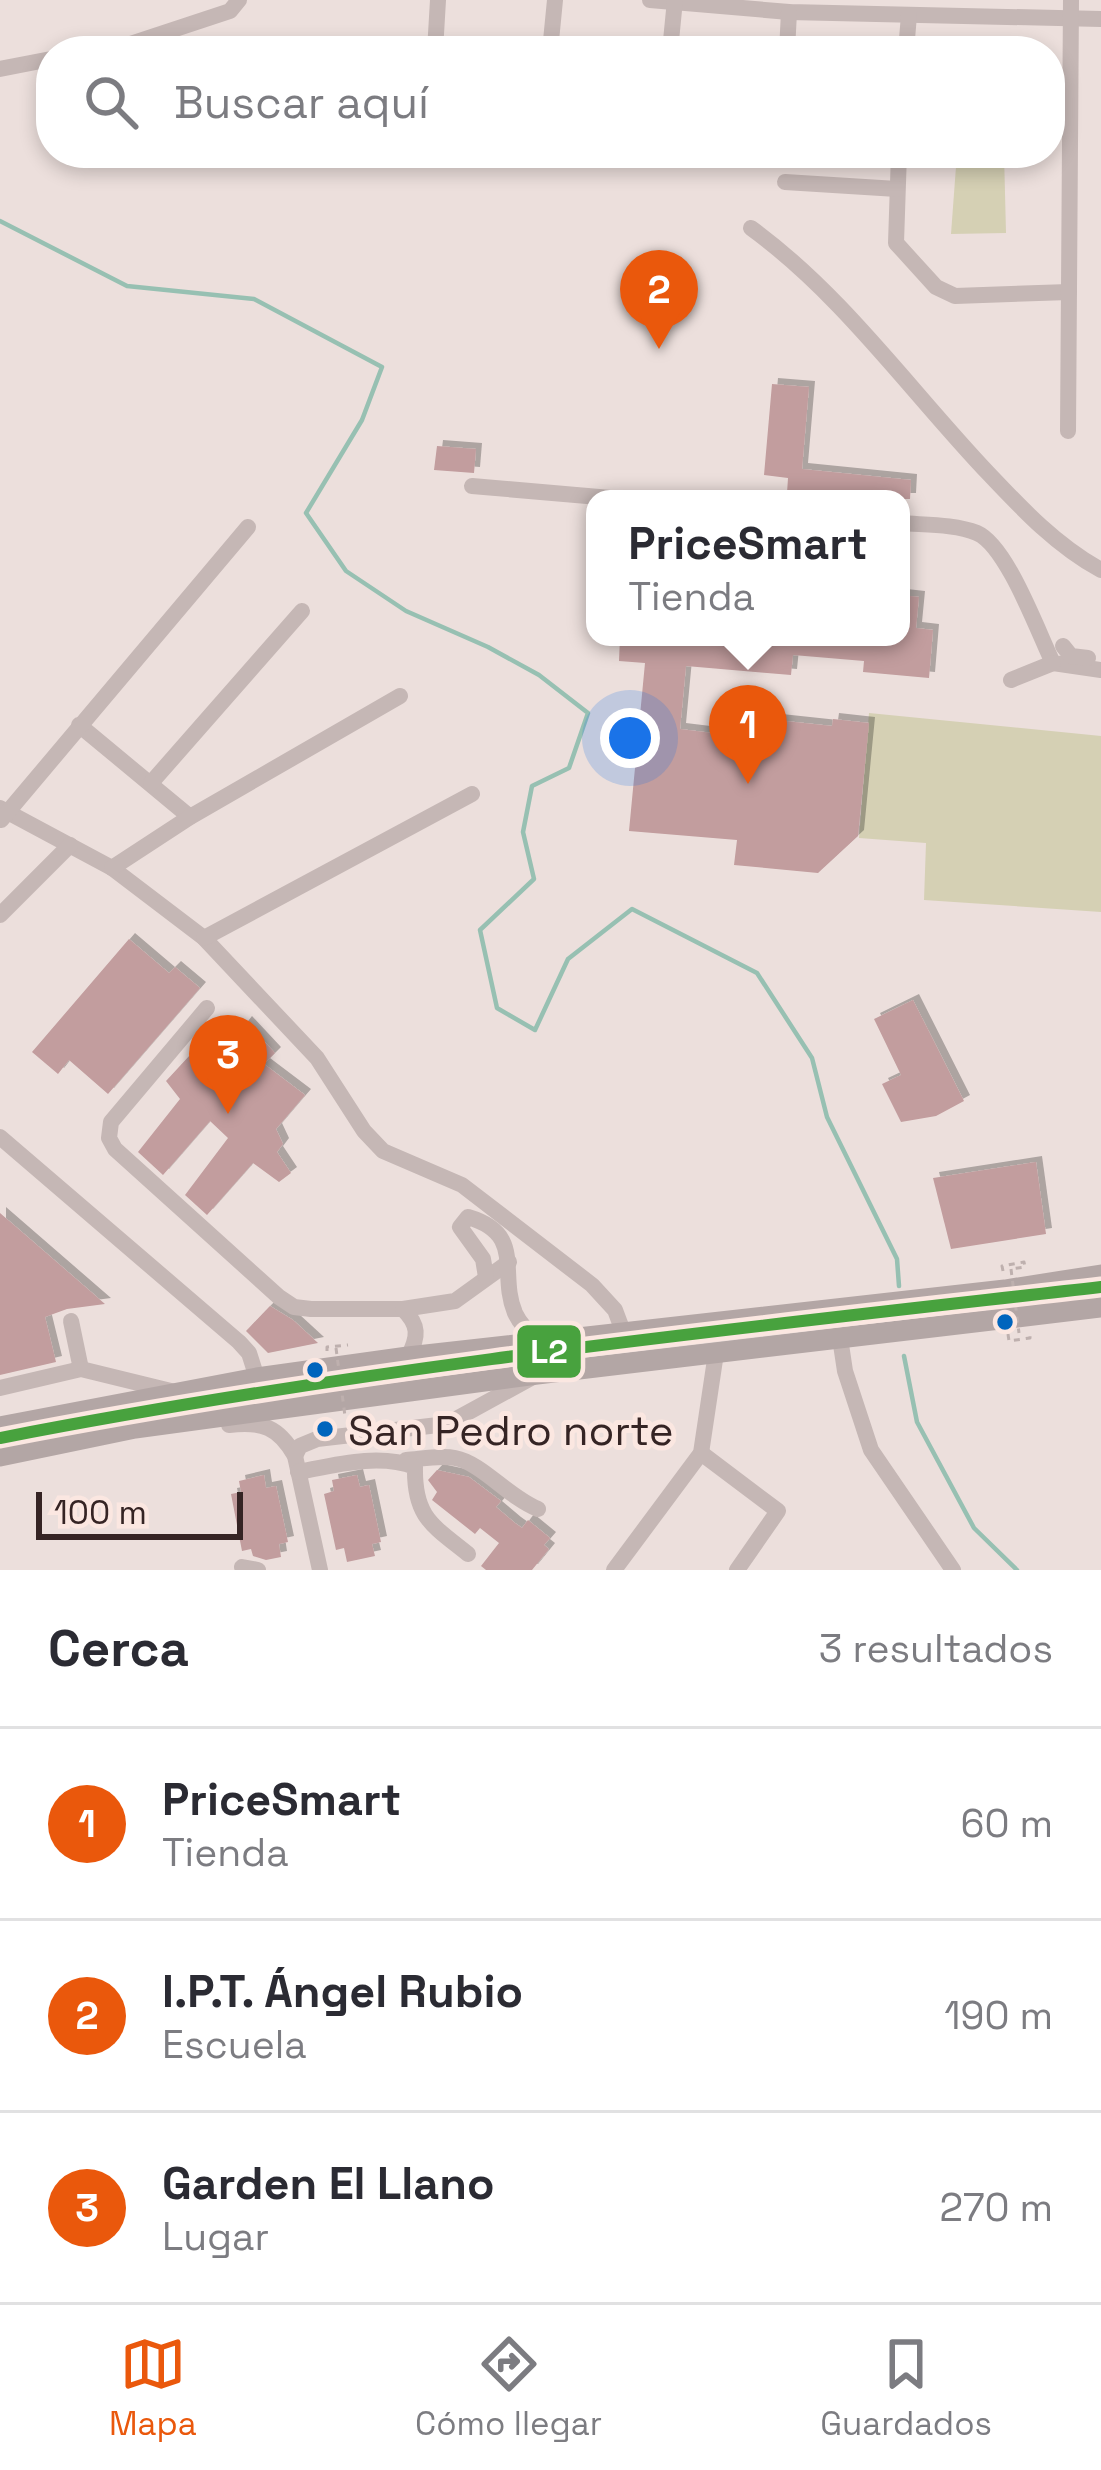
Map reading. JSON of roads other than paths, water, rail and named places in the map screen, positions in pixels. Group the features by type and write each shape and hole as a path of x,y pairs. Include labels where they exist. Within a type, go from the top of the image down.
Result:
{"main road":[{"path":"0,1426 257,1378 408,1357 1005,1290 1095,1274"},
{"path":"0,1456 135,1428 1101,1307"}],"street":[{"path":"154,36 230,11 239,0"},
{"path":"436,36 438,0"},
{"path":"551,36 555,0"},
{"path":"650,0 790,11 833,6 909,14 952,7 1051,16 1101,10"},
{"path":"672,36 675,1"},
{"path":"1071,10 1101,20"},
{"path":"1068,431 1071,10"},
{"path":"788,36 790,11"},
{"path":"907,36 909,14"},
{"path":"0,69 36,62"},
{"path":"898,168 896,243 936,287 955,296 1069,292"},
{"path":"785,182 897,189"},
{"path":"751,228 812,275 1015,502 1072,555 1101,570"},
{"path":"472,486 586,496"},
{"path":"910,524 976,532 988,541 1002,557 1053,663"},
{"path":"248,527 3,814 112,868 204,938 316,1058 364,1131 383,1151 462,1185 497,1221 592,1285 615,1310 624,1334"},
{"path":"151,783 302,611"},
{"path":"1063,646 1071,656 1101,659"},
{"path":"1011,680 1053,663 1101,670"},
{"path":"112,868 190,817 400,696"},
{"path":"79,725 190,817"},
{"path":"204,938 472,794"},
{"path":"0,915 70,845"},
{"path":"207,1007 111,1122 109,1138 131,1164 294,1307 403,1309 455,1301 508,1262"},
{"path":"0,1137 239,1342 249,1353 257,1378"},
{"path":"487,1277 483,1259 460,1227 468,1217 497,1221"},
{"path":"497,1221 515,1313 541,1343"},
{"path":"403,1309 415,1321 417,1331 408,1357"},
{"path":"71,1321 81,1369"},
{"path":"840,1338 845,1371 871,1450 953,1570"},
{"path":"614,1570 701,1453 716,1353"},
{"path":"0,1388 81,1369 176,1392"},
{"path":"297,1464 300,1446 317,1438 446,1424 537,1375"},
{"path":"135,1428 168,1431 257,1423 278,1432 297,1464 320,1570"},
{"path":"701,1453 778,1511 736,1570"},
{"path":"297,1464 453,1457 476,1466 515,1499 538,1510"},
{"path":"399,1460 415,1467 415,1489 424,1518 468,1554"}],"waterway":[{"path":"0,221 127,286 254,299 382,367 362,420 306,513 346,571 406,611 539,675 588,713 569,768 532,786 523,832 534,879 480,930 497,1008 535,1030 568,959 632,909 757,973 812,1058 827,1117 897,1259 899,1286"},
{"path":"904,1356 917,1422 974,1528 1017,1570"}],"place":[{"name":"I.P.T. Ángel Rubio","path":"659,349"},
{"name":"PriceSmart","path":"748,784"},
{"name":"Garden El Llano","path":"228,1114"},
{"name":"San Pedro norte","path":"325,1429"}]}
